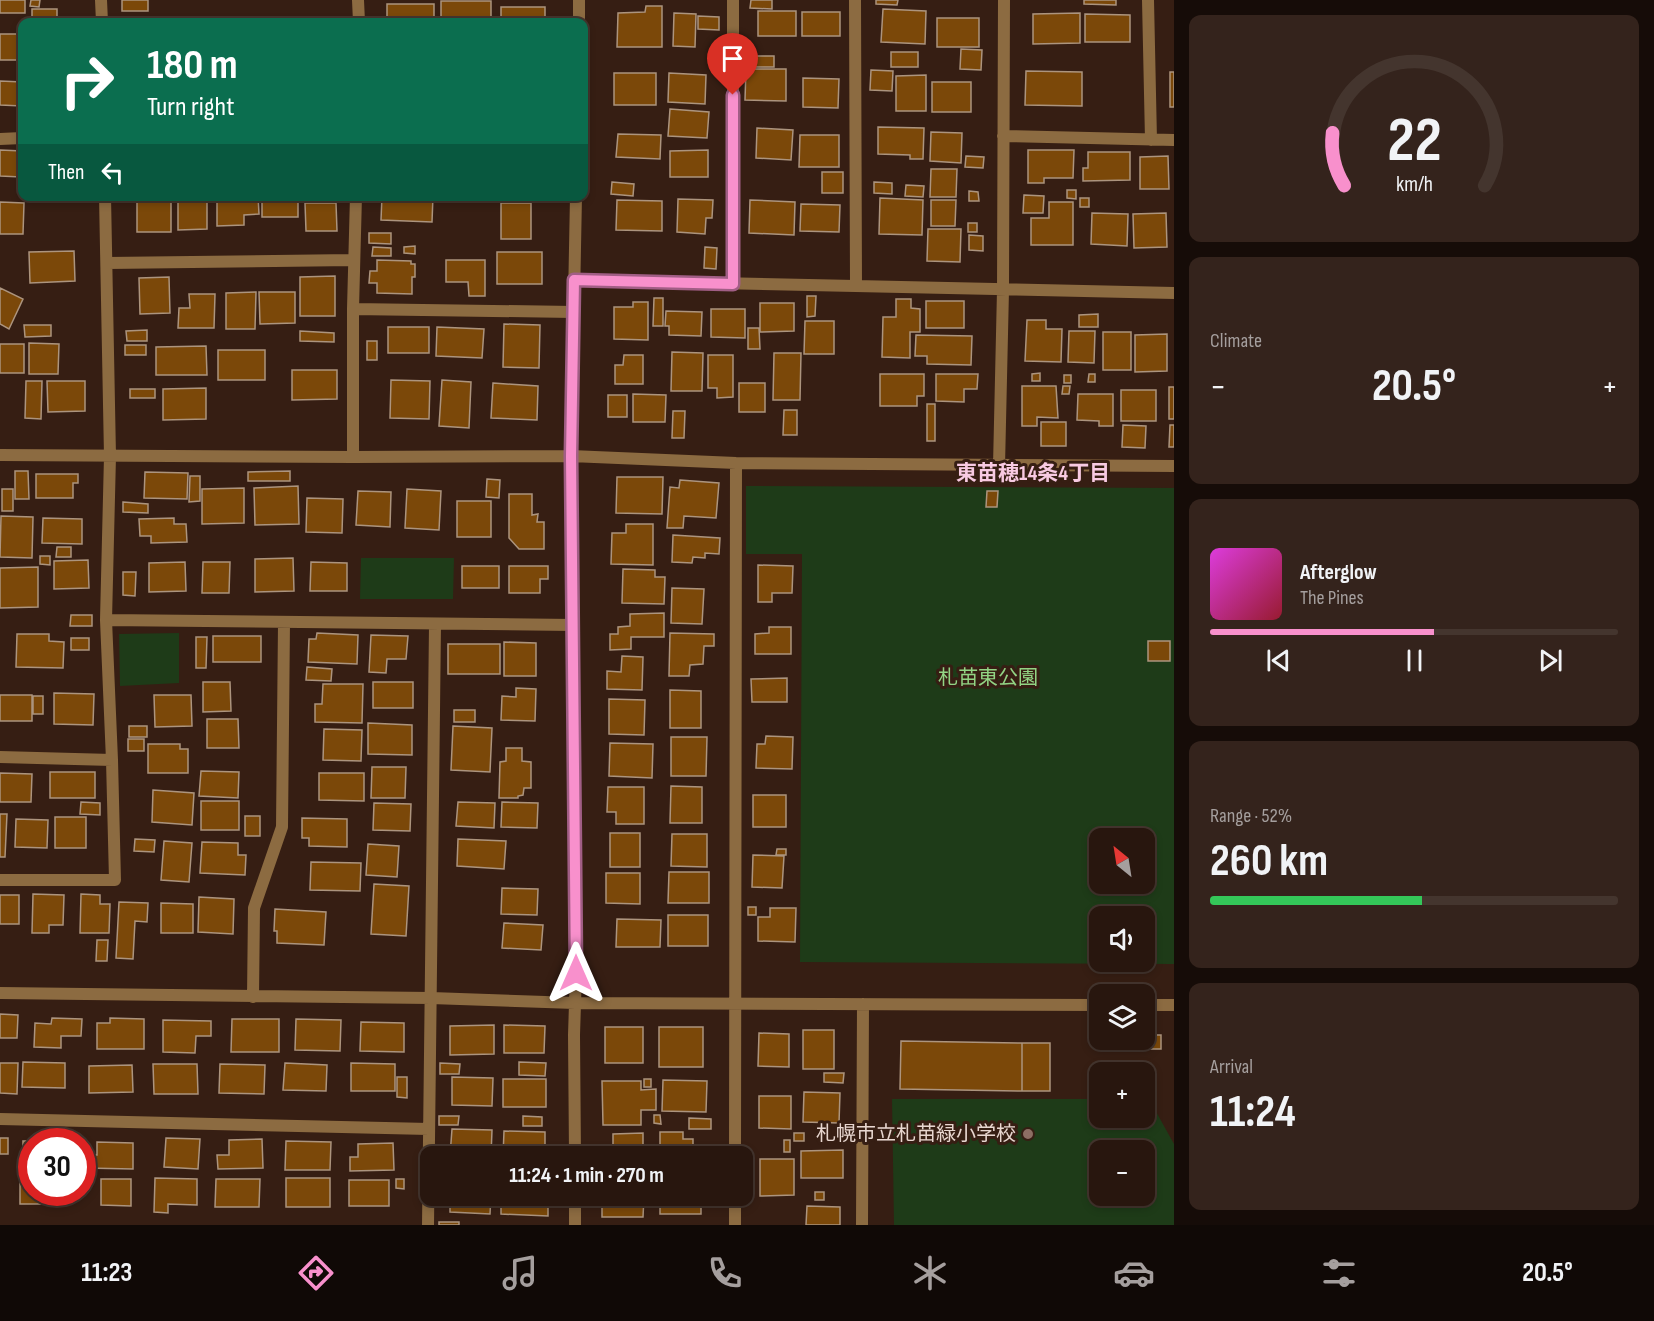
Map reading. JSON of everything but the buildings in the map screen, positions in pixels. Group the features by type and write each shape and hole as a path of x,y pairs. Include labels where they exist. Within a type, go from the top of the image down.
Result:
{"street":[{"path":"101,0 102,18"},
{"path":"358,0 359,18"},
{"path":"579,0 579,18"},
{"path":"733,0 733,284"},
{"path":"855,0 856,285"},
{"path":"999,465 1003,290 1004,0"},
{"path":"1148,0 1151,140"},
{"path":"1003,136 1174,140"},
{"path":"0,138 18,138"},
{"path":"0,880 115,880 106,620 110,456 105,201"},
{"path":"354,457 353,260 356,201"},
{"path":"575,1146 574,626 571,456 576,201"},
{"path":"107,263 353,260"},
{"path":"574,280 1174,293"},
{"path":"353,309 574,312"},
{"path":"0,455 571,456 736,463 1174,466"},
{"path":"735,1146 736,463"},
{"path":"106,620 574,626"},
{"path":"253,997 254,908 282,827 284,623"},
{"path":"428,1225 435,625"},
{"path":"0,757 112,760"},
{"path":"0,993 431,998 575,1003 1089,1005"},
{"path":"862,1225 863,1004"},
{"path":"1155,1005 1174,1005"},
{"path":"0,1119 429,1129"},
{"path":"575,1206 575,1225"},
{"path":"735,1206 735,1225"}],"green space":[{"name":"札苗東公園","path":"746,486 1174,488 1174,964 1155,964 1155,906 1089,906 1089,964 800,962 802,554 746,554"},
{"path":"361,558 454,558 453,599 360,599"},
{"path":"179,633 179,683 120,686 119,634"},
{"path":"892,1099 1089,1099 1089,1128 1155,1128 1155,1110 1174,1144 1174,1225 894,1225"}],"place":[{"name":"札幌市立札苗緑小学校","path":"1028,1134"}],"district":[{"name":"東苗穂14条4丁目","path":"1033,473"}],"route":[{"path":"576,973 571,456 574,280 733,284 733,95"}]}
